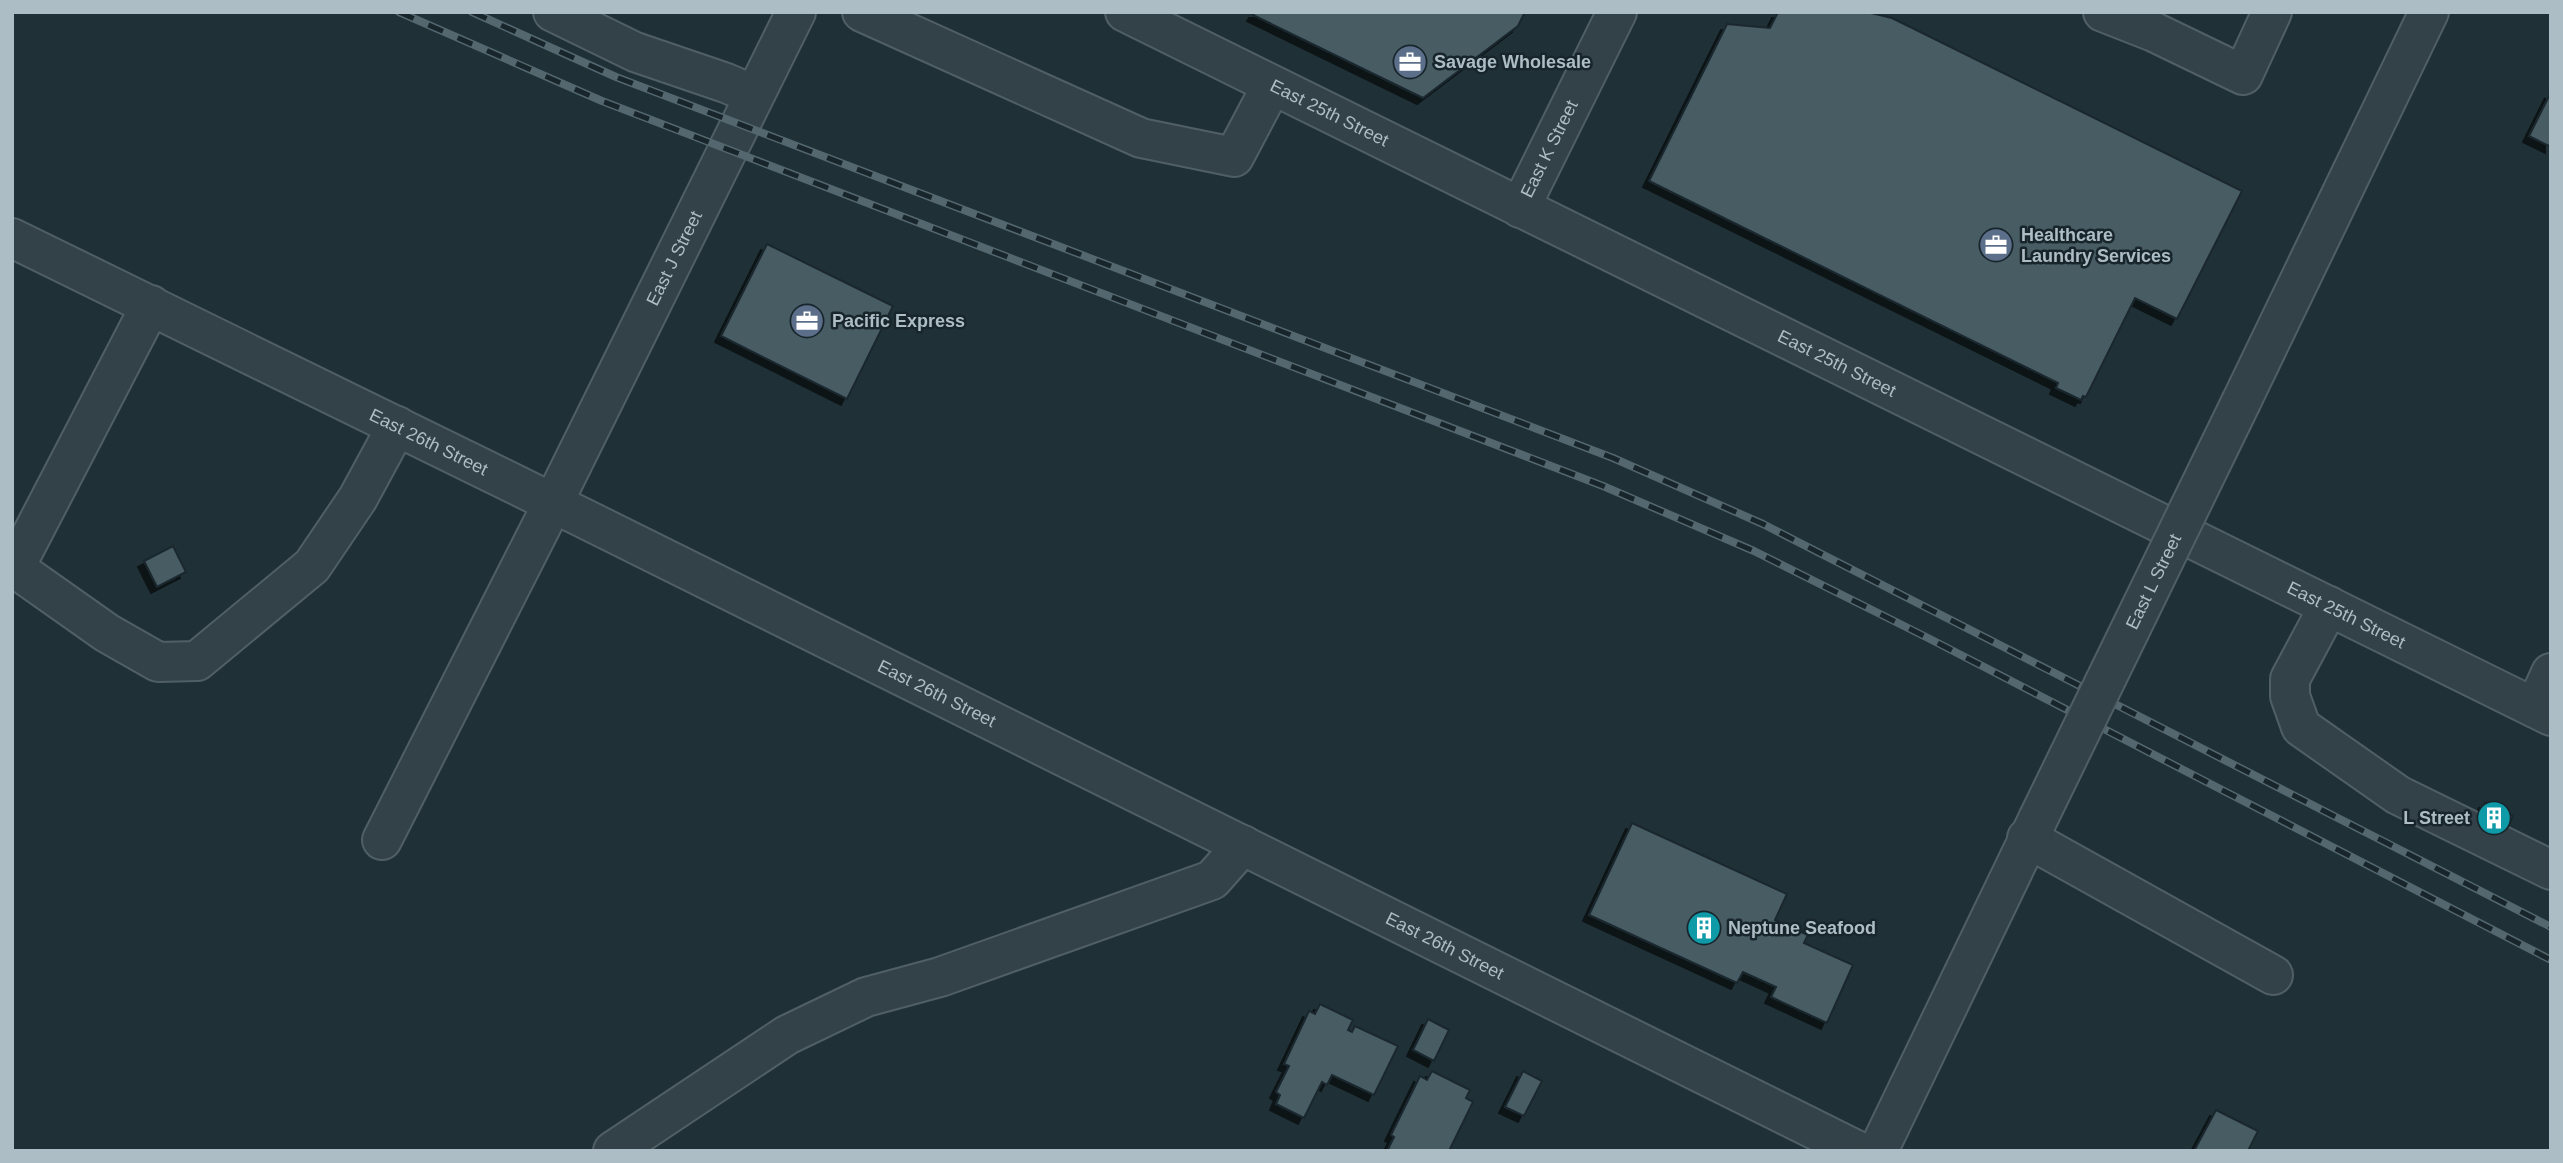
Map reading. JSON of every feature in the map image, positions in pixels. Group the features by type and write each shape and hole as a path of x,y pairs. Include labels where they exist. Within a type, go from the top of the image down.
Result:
{"street":[{"path":"554,12 635,52 754,95"},
{"name":"East J Street","path":"382,840 553,503 796,12"},
{"path":"862,12 1141,138 1234,157 1272,85"},
{"name":"East 25th Street","path":"1125,12 2543,712"},
{"name":"East K Street","path":"1520,208 1617,12"},
{"path":"2103,12 2160,22 2243,75 2272,12"},
{"name":"East L Street","path":"1878,1151 2429,12"},
{"name":"East 26th Street","path":"12,238 553,503 1858,1151"},
{"path":"151,305 14,566 107,633 158,662 197,661 312,566 358,498 397,426"},
{"path":"2329,606 2290,679 2290,696 2301,727 2398,795 2551,870"},
{"path":"2543,712 2551,673"},
{"path":"2032,829 2273,975"},
{"path":"613,1151 787,1035 866,997 940,977 1212,880 1243,845"}],"building":[{"name":"Savage Wholesale","path":"1255,12 1525,12 1518,26 1423,98 1253,15"},
{"name":"Healthcare Laundry Services","path":"1778,12 1867,12 1892,18 2242,191 2177,319 2135,298 2086,397 2083,396 2081,400 2056,388 2058,383 1649,181 1727,24 1770,28"},
{"path":"2551,92 2551,147 2529,136"},
{"name":"Pacific Express","path":"767,244 893,306 847,399 721,336"},
{"path":"173,546 186,572 157,587 144,561"},
{"name":"L Street","path":"2485,802 2513,816 2504,835 2476,820"},
{"name":"Neptune Seafood","path":"1632,823 1787,894 1775,920 1808,935 1804,943 1853,965 1827,1023 1771,997 1776,987 1743,972 1737,983 1589,915"},
{"path":"1320,1004 1353,1020 1348,1030 1352,1032 1355,1026 1398,1046 1374,1095 1332,1075 1327,1085 1322,1082 1304,1118 1276,1104 1280,1095 1276,1092 1289,1066 1284,1064 1309,1011 1315,1014"},
{"path":"1428,1019 1449,1030 1434,1061 1413,1050"},
{"path":"1432,1071 1470,1090 1466,1098 1473,1102 1449,1151 1388,1149 1394,1137 1391,1135 1420,1076 1427,1080"},
{"path":"1523,1071 1542,1081 1524,1116 1505,1107"},
{"path":"2216,1110 2258,1131 2248,1151 2194,1151"}],"railway":[{"path":"399,12 602,101 1603,486 1754,551 2551,960"},
{"path":"472,12 616,77 1613,458 1763,524 2551,927"}],"place":[{"name":"Savage Wholesale","path":"1410,62"},
{"name":"Healthcare Laundry Services","path":"1996,245"},
{"name":"Pacific Express","path":"807,321"},
{"name":"L Street","path":"2494,818"},
{"name":"Neptune Seafood","path":"1704,928"}]}
